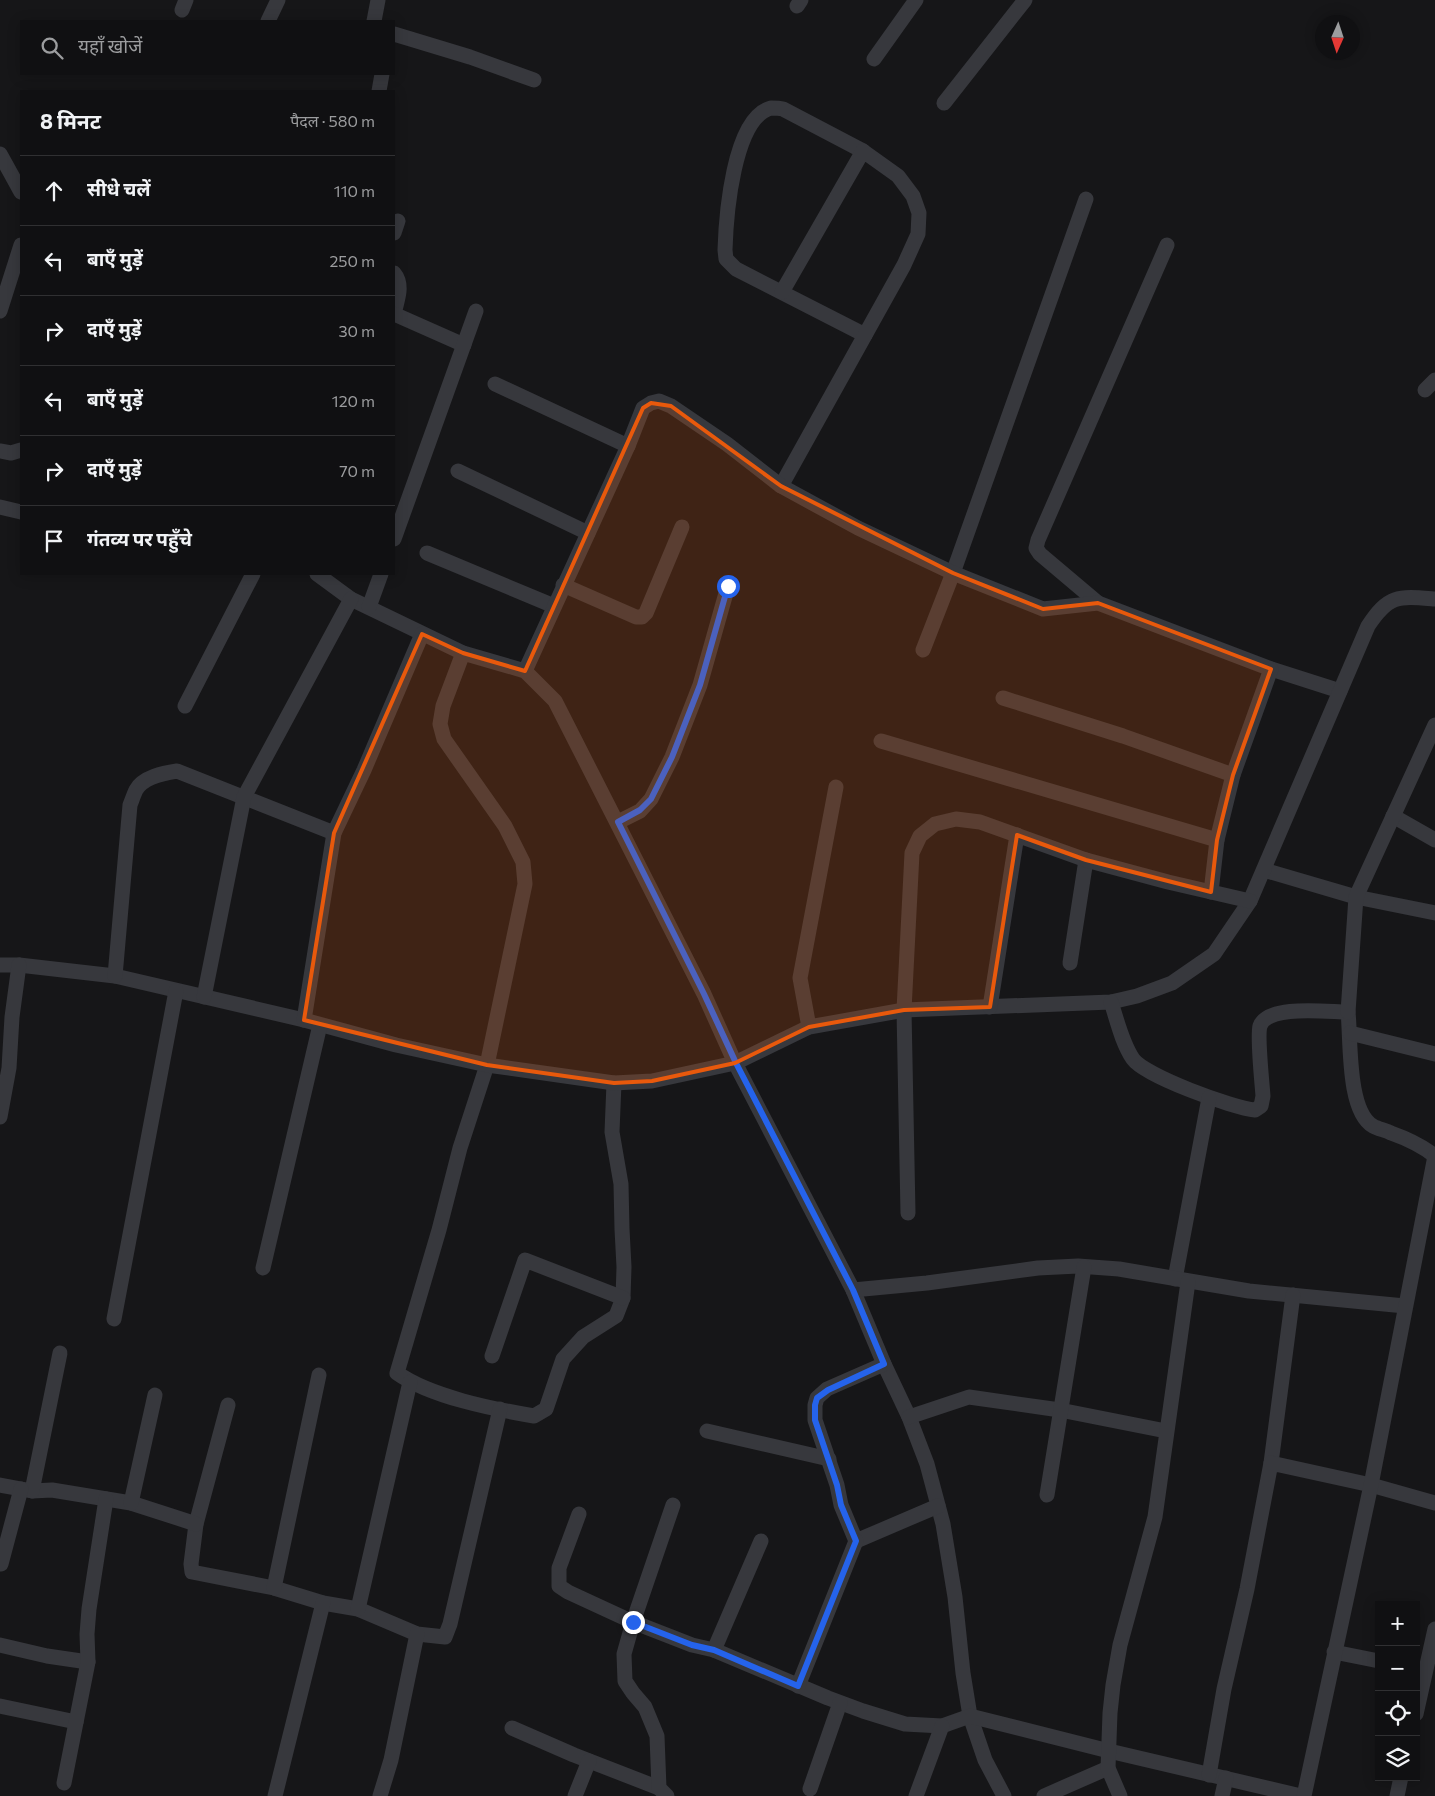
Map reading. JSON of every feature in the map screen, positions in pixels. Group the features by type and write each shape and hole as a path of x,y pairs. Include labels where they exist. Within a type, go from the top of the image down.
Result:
{"street":[{"path":"268,20 278,0"},
{"path":"374,20 378,0"},
{"path":"874,59 916,0"},
{"path":"944,103 1025,0"},
{"path":"395,34 534,80"},
{"path":"379,90 382,75"},
{"path":"781,486 904,265 918,234 919,213 912,196 898,176 862,151 782,108 771,108 758,116 744,136 735,166 726,232 726,259 736,269 865,335"},
{"path":"782,292 862,151"},
{"path":"0,154 20,190"},
{"path":"923,650 954,573 1086,199"},
{"path":"1167,245 1036,548 1040,554 1098,603 1271,669 1340,691"},
{"path":"0,311 6,275 20,247"},
{"path":"395,274 400,287 395,310"},
{"path":"395,536 476,311"},
{"path":"395,314 464,345"},
{"path":"495,384 628,446"},
{"path":"525,671 628,446 643,408 651,402 659,401 671,406 727,444 781,486 858,528 954,573 1043,608 1098,603"},
{"path":"0,451 11,453 20,450"},
{"path":"458,471 588,533"},
{"path":"0,508 20,512"},
{"path":"563,585 636,617 642,617 646,613 682,527"},
{"path":"426,553 554,606"},
{"path":"185,706 252,575"},
{"path":"318,575 351,599 422,634 463,653 525,671 555,701 618,822 704,994 736,1063 853,1290 884,1364 910,1417 927,1464 938,1506 955,1597 963,1673 970,1716 985,1760 1004,1796"},
{"path":"369,607 381,575"},
{"path":"618,822 640,810 651,799 672,757 700,685 728,586"},
{"path":"0,965 20,965 115,976 304,1020 396,1045 487,1065 614,1083 652,1081 736,1063 809,1027 904,1010 1111,1002 1137,996 1172,983 1214,954 1250,901 1368,626 1378,610 1388,602 1406,597 1435,599"},
{"path":"204,997 244,797 351,599"},
{"path":"304,1020 334,833 364,770 422,634"},
{"path":"463,653 443,706 440,724 444,739 505,826 523,862 525,884 487,1065 460,1148 440,1230 397,1373 410,1382 457,1398 534,1416 546,1409 563,1359 583,1337 616,1316 623,1298 624,1267 622,1184 612,1132 614,1083"},
{"path":"1211,892 1217,840 1233,775 1271,669"},
{"path":"1003,698 1123,736 1233,775"},
{"path":"579,1514 558,1568 559,1586 633,1622 692,1645 714,1650 840,1703 905,1724 942,1726 970,1716 1302,1796 1371,1485 1435,1156 1424,1146 1372,1126 1362,1116 1356,1103 1348,1012 1356,897 1435,725"},
{"path":"881,741 1217,840"},
{"path":"115,976 130,805 137,788 162,773 177,771 334,833"},
{"path":"809,1027 800,978 836,787"},
{"path":"1393,816 1435,840"},
{"path":"908,1213 904,1010 912,853 920,836 936,824 956,819 980,822 1086,860 1250,901"},
{"path":"990,1007 1017,835"},
{"path":"1070,963 1086,860"},
{"path":"1264,870 1356,897 1434,911"},
{"path":"0,1118 5,1068 20,965"},
{"path":"114,1319 176,991"},
{"path":"1111,1002 1127,1048 1134,1060 1147,1071 1209,1098 1255,1110 1261,1106 1262,1096 1260,1026 1268,1016 1279,1012 1348,1012"},
{"path":"263,1268 320,1025"},
{"path":"1350,1033 1435,1054"},
{"path":"1120,1796 1108,1768 1110,1713 1120,1645 1154,1517 1166,1431 1182,1280 1209,1098"},
{"path":"492,1356 525,1260 623,1298"},
{"path":"853,1290 926,1283 1038,1268 1084,1267 1119,1269 1249,1291 1405,1306"},
{"path":"1047,1495 1084,1267"},
{"path":"1209,1775 1224,1689 1248,1589 1271,1463 1293,1295"},
{"path":"1,1564 27,1490 60,1353"},
{"path":"798,1686 856,1541 841,1505 837,1485 815,1420 814,1411 817,1398 828,1390 884,1364"},
{"path":"274,1588 319,1375"},
{"path":"358,1609 410,1382"},
{"path":"130,1503 155,1396"},
{"path":"910,1417 968,1397 1060,1410 1166,1431"},
{"path":"228,1405 196,1524 192,1551 192,1572 274,1588 323,1603 358,1609 417,1634 444,1637 450,1624 500,1409"},
{"path":"707,1431 829,1459"},
{"path":"1271,1463 1371,1485 1435,1503"},
{"path":"0,1485 27,1490 52,1490 130,1503 196,1524"},
{"path":"64,1783 88,1662 87,1634 89,1609 106,1499"},
{"path":"512,1728 663,1792 657,1736 645,1707 625,1681 624,1654 673,1505"},
{"path":"856,1541 938,1506"},
{"path":"714,1650 761,1541"},
{"path":"274,1796 323,1603"},
{"path":"1419,1691 1421,1670 1435,1629"},
{"path":"380,1796 391,1760 417,1634"},
{"path":"0,1645 47,1656 88,1662"},
{"path":"1334,1652 1375,1660"},
{"path":"810,1789 840,1703"},
{"path":"0,1706 76,1722"},
{"path":"916,1796 942,1726"},
{"path":"575,1796 589,1761"},
{"path":"1044,1796 1108,1768"},
{"path":"1222,1796 1226,1778"},
{"path":"1397,1796 1400,1781"}],"highlighted area":[{"path":"651,403 671,406 781,486 953,573 1043,609 1098,603 1271,669 1233,775 1217,840 1211,892 1086,860 1017,835 990,1007 904,1010 809,1027 735,1063 652,1081 614,1083 487,1065 304,1020 334,833 422,634 463,653 525,671 643,408"}],"route":[{"path":"633,1622 692,1645 714,1650 798,1686 856,1541 841,1505 837,1485 815,1420 815,1405 817,1398 828,1390 884,1364 853,1290 736,1063 704,994 618,822 640,810 651,799 672,757 700,685 728,586"}]}
